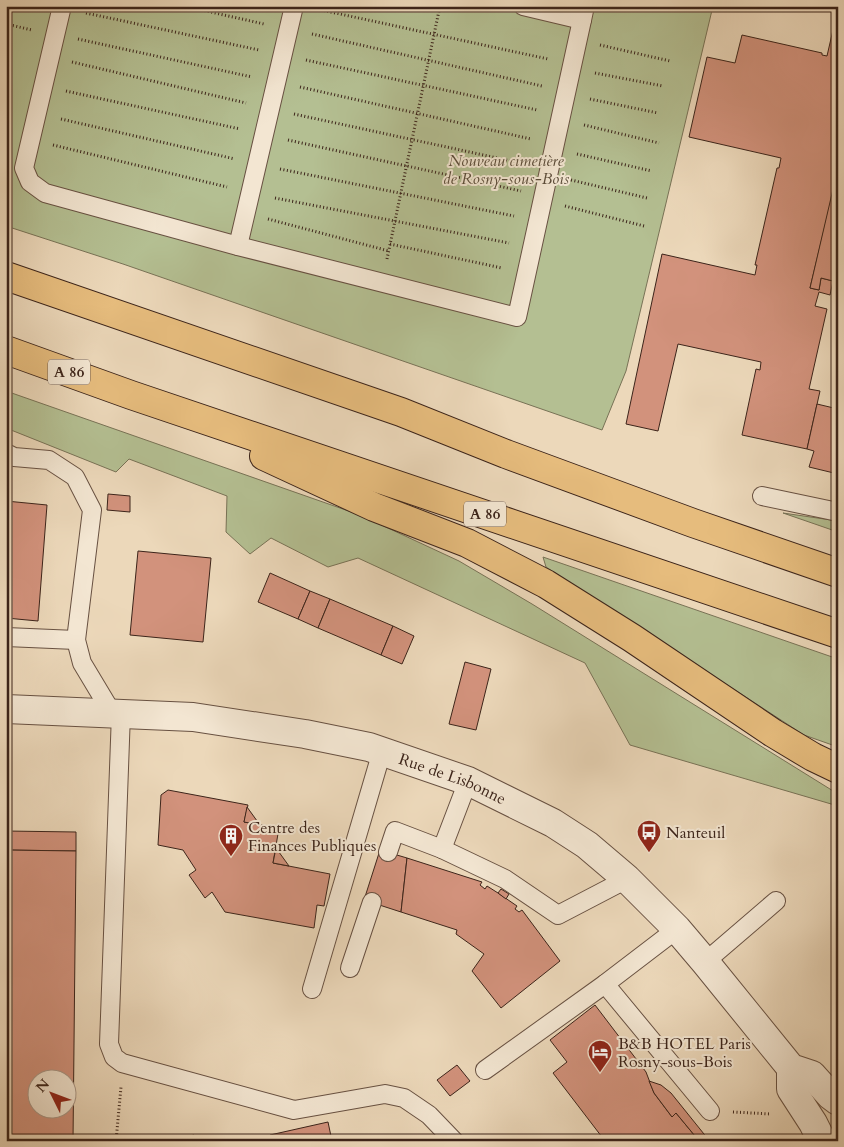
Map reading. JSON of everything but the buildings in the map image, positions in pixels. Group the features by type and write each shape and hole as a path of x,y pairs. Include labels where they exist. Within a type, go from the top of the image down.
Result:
{"highway":[{"path":"6,276 401,412 506,454 684,520 838,573"},
{"name":"A 86","path":"6,350 131,395 838,634"},
{"path":"131,395 374,507 467,543 546,584 632,638 773,733 813,757 838,769"}],"street":[{"name":"Rue de Lisbonne","path":"6,709 193,717 305,734 369,747 468,781 553,823 587,845 627,879 677,928 791,1068 812,1075 838,1101"},
{"path":"791,1068 790,1089 814,1122 822,1141"}],"lane":[{"path":"62,7 24,168 30,182 45,193 382,284 517,317 584,13 523,6"},
{"path":"238,246 289,29 302,7"},
{"path":"6,453 14,457 49,460 75,477 92,510 76,640 82,664 116,713 109,1044 114,1057 122,1063 294,1110 385,1094 404,1098 429,1114 454,1141"},
{"path":"762,496 838,512"},
{"path":"6,637 76,640"},
{"path":"312,989 382,751"},
{"path":"442,849 468,781"},
{"path":"388,852 395,831 442,849 505,879 558,915 627,879"},
{"path":"705,962 776,901"},
{"path":"350,968 372,902"},
{"path":"485,1070 605,984 677,928"},
{"path":"605,984 710,1111"}],"path":[{"path":"184,6 658,113"},
{"path":"382,284 440,6"},
{"path":"62,7 424,86 659,143"},
{"path":"302,7 434,34 572,67 663,86"},
{"path":"55,34 418,114 652,170"},
{"path":"579,39 670,62"},
{"path":"50,57 549,172 648,198"},
{"path":"43,86 407,165 543,198 644,226"},
{"path":"37,114 257,164 538,221"},
{"path":"30,140 250,193 532,247"},
{"path":"246,214 389,251"},
{"path":"390,244 526,273"},
{"path":"116,1141 122,1063"},
{"path":"710,1111 773,1114"}],"green space":[{"name":"Nouveau cimetière de Rosny-sous-Bois","path":"6,6 713,6 626,371 602,430 123,264 6,226 6,203 12,204 6,202"},
{"path":"6,391 360,515 459,561 532,604 838,794 838,806 630,745 585,663 358,558 328,567 271,538 250,554 226,532 227,496 129,459 116,472 6,428"},
{"path":"783,513 838,521 838,532"},
{"path":"543,557 838,659 838,747 804,735 546,567"}],"place":[{"name":"Nanteuil","path":"649,853"},
{"name":"Centre des Finances Publiques","path":"231,857"},
{"name":"B&B HOTEL Paris Rosny-sous-Bois","path":"600,1073"}]}
